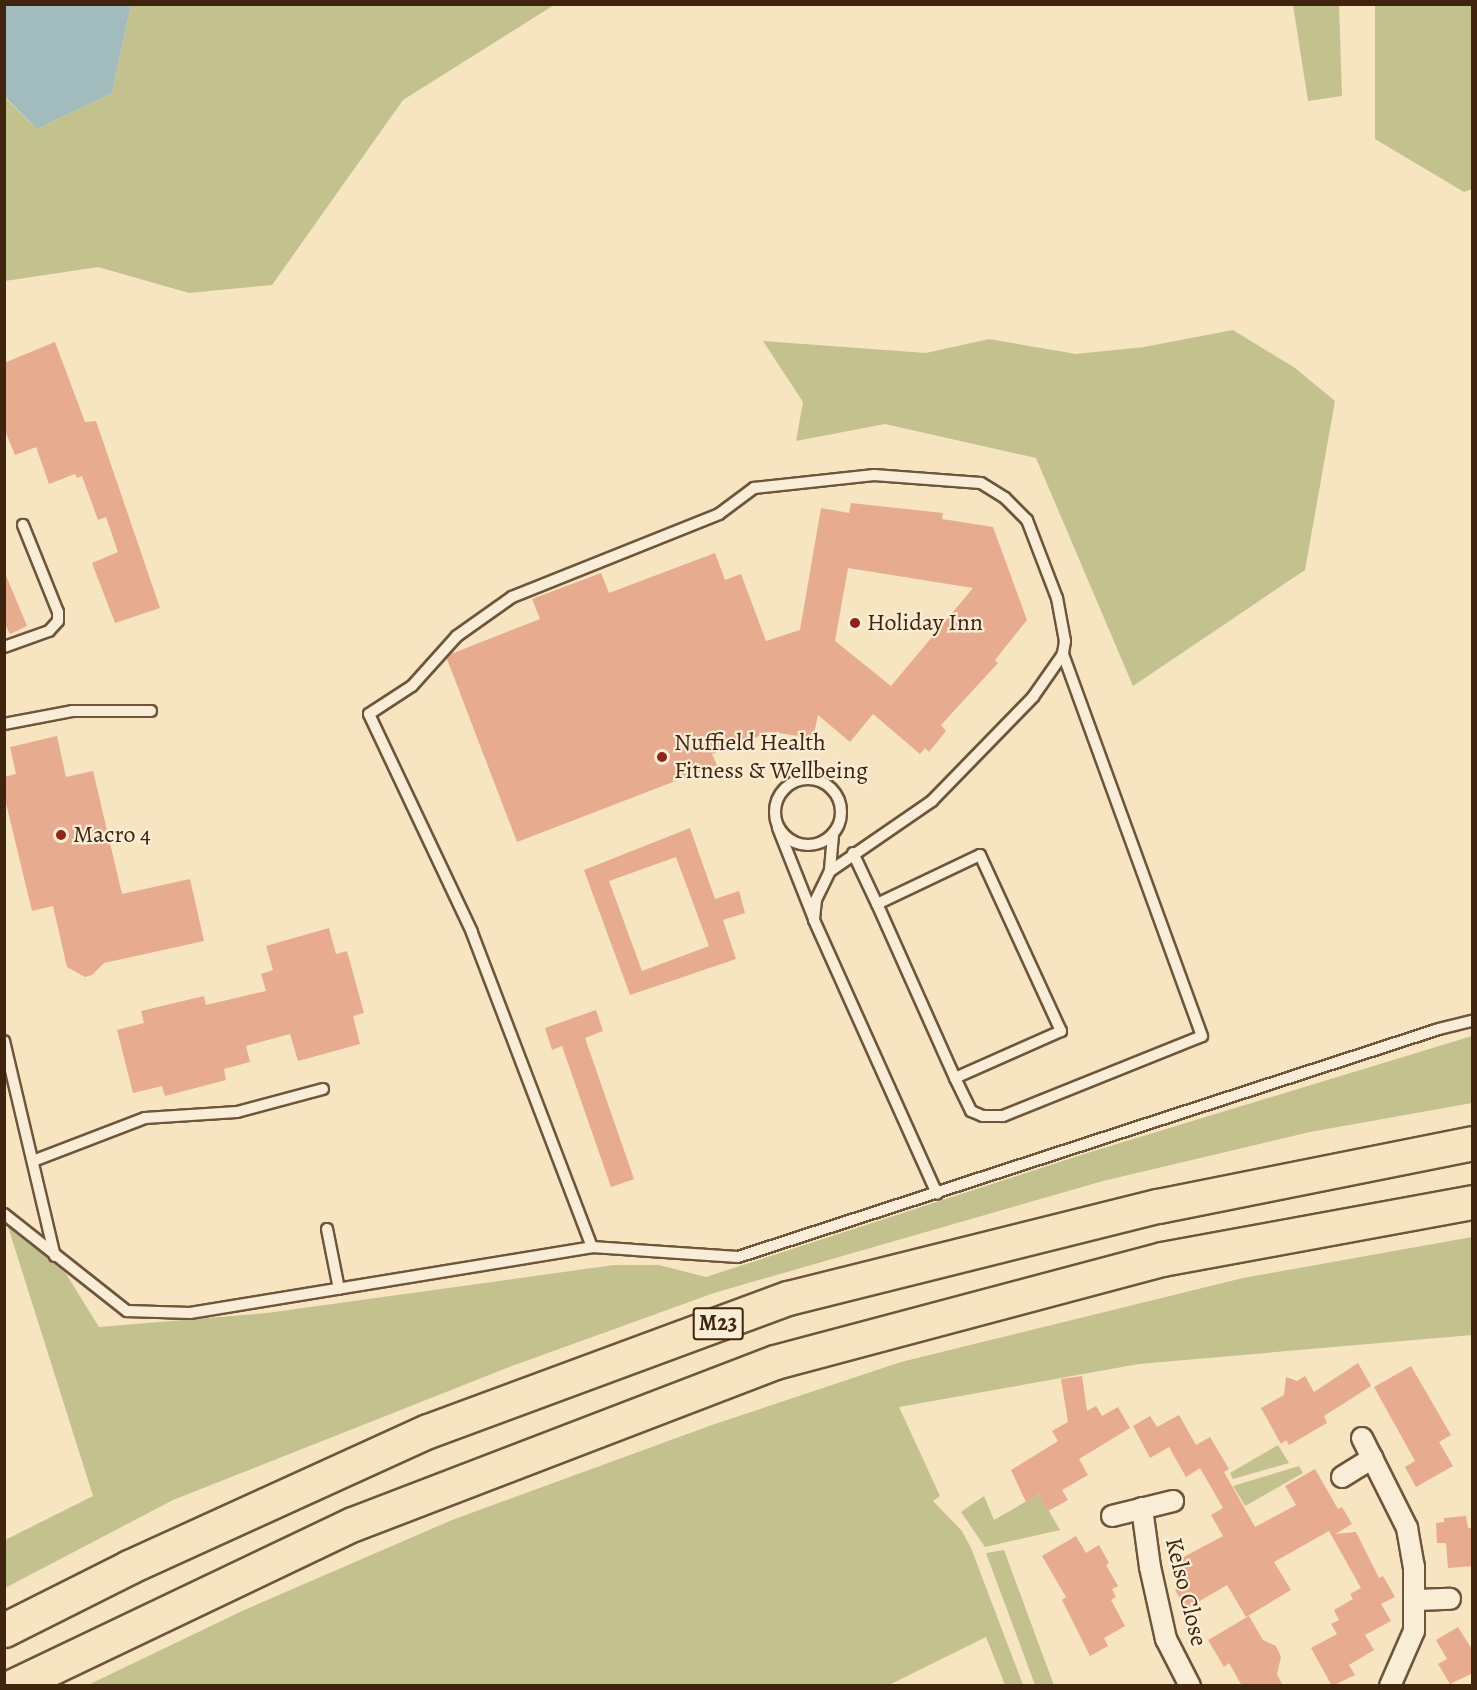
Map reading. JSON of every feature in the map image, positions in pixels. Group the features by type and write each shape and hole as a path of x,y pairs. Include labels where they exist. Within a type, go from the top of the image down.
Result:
{"highway":[{"name":"M23","path":"4,1630 129,1567 428,1431 788,1298 1158,1206 1473,1143"},
{"name":"M23","path":"13,1686 353,1524 775,1362 1162,1259 1473,1202"}],"street":[{"path":"1362,1438 1407,1528 1417,1599 1414,1630 1390,1686"},
{"path":"1342,1477 1373,1458"},
{"path":"1112,1516 1173,1501"},
{"name":"Kelso Close","path":"1142,1508 1150,1567 1166,1639 1190,1686"},
{"path":"1417,1599 1450,1599"}],"lane":[{"path":"592,1246 472,932 369,714 412,686 457,636 512,597 719,514 754,488 874,475 981,483 1005,498 1028,520 1058,598 1065,641 1063,654 1033,697 932,801 853,853 830,871"},
{"path":"4,647 49,631 58,621 58,612 23,525"},
{"path":"853,853 971,1111 1003,1116 1202,1036 1063,654"},
{"path":"4,724 72,711 151,711"},
{"path":"814,920 816,900 830,871 833,835 842,815 837,794 820,781 810,778 789,784 776,802 777,824 782,846 814,920 937,1194"},
{"path":"777,824 792,841 802,845 824,842 833,835"},
{"path":"877,904 980,855 1061,1031 955,1078"},
{"path":"4,1214 127,1311 190,1313 592,1246 738,1257 937,1194 1396,1042 1473,1022"},
{"path":"4,1041 55,1256"},
{"path":"33,1161 146,1118 237,1112 323,1089"},
{"path":"327,1229 339,1289"}],"shaded area":[{"path":"131,5 554,5 403,100 272,285 189,293 98,267 5,281 4,97 37,129 112,93"},
{"path":"1293,5 1339,5 1342,96 1308,101"},
{"path":"1375,5 1472,5 1472,189 1464,192 1375,139"},
{"path":"1233,330 1295,368 1335,401 1305,570 1133,686 1036,458 885,424 796,441 803,402 763,341 926,353 989,339 1076,354 1144,347"},
{"path":"1472,1036 1472,1103 1310,1132 1103,1181 714,1293 512,1366 173,1500 5,1588 5,1540 93,1496 4,1214 55,1256 99,1327 267,1313 614,1265 659,1265 706,1277 1084,1154"},
{"path":"1472,1237 1472,1335 1139,1364 899,1407 940,1496 933,1501 962,1531 971,1548 1023,1685 1005,1685 986,1637 889,1685 88,1685 242,1611 452,1520 712,1425 901,1362 1243,1278"},
{"path":"1278,1445 1289,1463 1233,1479 1230,1473"},
{"path":"1299,1466 1303,1473 1245,1506 1233,1486"},
{"path":"1039,1494 1060,1530 985,1547 961,1512 984,1496 994,1520"},
{"path":"1004,1550 1054,1685 1035,1685 986,1553"}],"water":[{"path":"4,5 131,5 112,93 37,129 5,97"}],"building":[{"path":"55,342 85,422 96,421 160,608 115,623 92,563 118,552 106,517 98,520 82,476 77,478 75,474 49,484 36,447 15,455 4,428 4,363"},
{"path":"851,503 943,513 942,519 993,527 1027,620 995,660 998,663 941,725 946,731 929,752 925,748 920,754 873,714 850,742 818,715 813,738 771,732 712,754 717,765 517,842 447,659 451,654 540,619 532,599 601,573 609,593 715,553 725,580 741,574 766,641 800,630 821,508 849,513","holes":["848,568 973,588 891,686 835,641"]},
{"path":"5,573 27,626 10,634 4,622"},
{"name":"Macro 4","path":"57,736 66,777 93,771 122,894 190,879 204,941 104,963 92,975 85,977 67,967 53,906 32,911 4,795 4,777 16,774 10,747"},
{"path":"690,828 715,899 739,891 745,913 723,920 736,959 630,995 584,870","holes":["676,857 709,946 642,971 609,881"]},
{"path":"329,928 336,954 347,951 364,1013 353,1016 360,1044 298,1061 290,1034 246,1046 250,1062 224,1069 226,1080 165,1096 162,1086 133,1093 117,1030 144,1023 141,1011 204,996 206,1005 266,991 261,974 273,970 266,946"},
{"path":"596,1010 603,1031 585,1038 634,1179 611,1187 562,1046 552,1050 545,1028"},
{"path":"1358,1363 1371,1386 1324,1416 1327,1423 1289,1445 1286,1440 1281,1444 1261,1408 1284,1395 1286,1377 1297,1381 1305,1376 1314,1392"},
{"path":"1411,1366 1451,1435 1439,1442 1453,1466 1416,1487 1405,1467 1415,1461 1374,1387"},
{"path":"1082,1376 1087,1411 1096,1406 1102,1416 1118,1407 1130,1428 1079,1459 1088,1475 1062,1490 1068,1500 1048,1511 1039,1494 1026,1502 1011,1470 1058,1441 1052,1431 1068,1422 1061,1379"},
{"path":"1179,1415 1196,1445 1210,1437 1229,1469 1224,1472 1255,1527 1296,1505 1285,1486 1315,1469 1338,1509 1342,1507 1352,1524 1335,1534 1356,1532 1379,1578 1383,1576 1395,1597 1381,1604 1391,1621 1365,1635 1374,1650 1349,1665 1355,1675 1332,1686 1311,1648 1337,1634 1331,1624 1339,1620 1334,1610 1353,1599 1350,1594 1361,1588 1329,1531 1274,1562 1291,1590 1246,1617 1227,1585 1186,1609 1175,1590 1184,1584 1177,1570 1184,1567 1180,1559 1223,1536 1211,1515 1223,1508 1200,1468 1186,1477 1169,1447 1150,1458 1133,1426 1150,1416 1157,1427"},
{"path":"1466,1516 1468,1528 1472,1528 1473,1566 1448,1568 1446,1543 1437,1543 1436,1523 1444,1522 1444,1518"},
{"path":"1076,1536 1086,1553 1099,1545 1109,1563 1106,1565 1118,1586 1112,1589 1116,1597 1111,1600 1125,1626 1104,1638 1108,1646 1090,1656 1062,1600 1066,1597 1042,1556"},
{"path":"1249,1616 1263,1640 1276,1646 1281,1657 1277,1674 1283,1686 1242,1686 1229,1663 1224,1667 1208,1640"},
{"path":"1458,1627 1473,1651 1473,1673 1450,1684 1438,1664 1447,1659 1436,1640"}],"place":[{"name":"Holiday Inn","path":"855,623"},
{"name":"Nuffield Health Fitness & Wellbeing","path":"662,757"},
{"name":"Macro 4","path":"61,835"}]}
